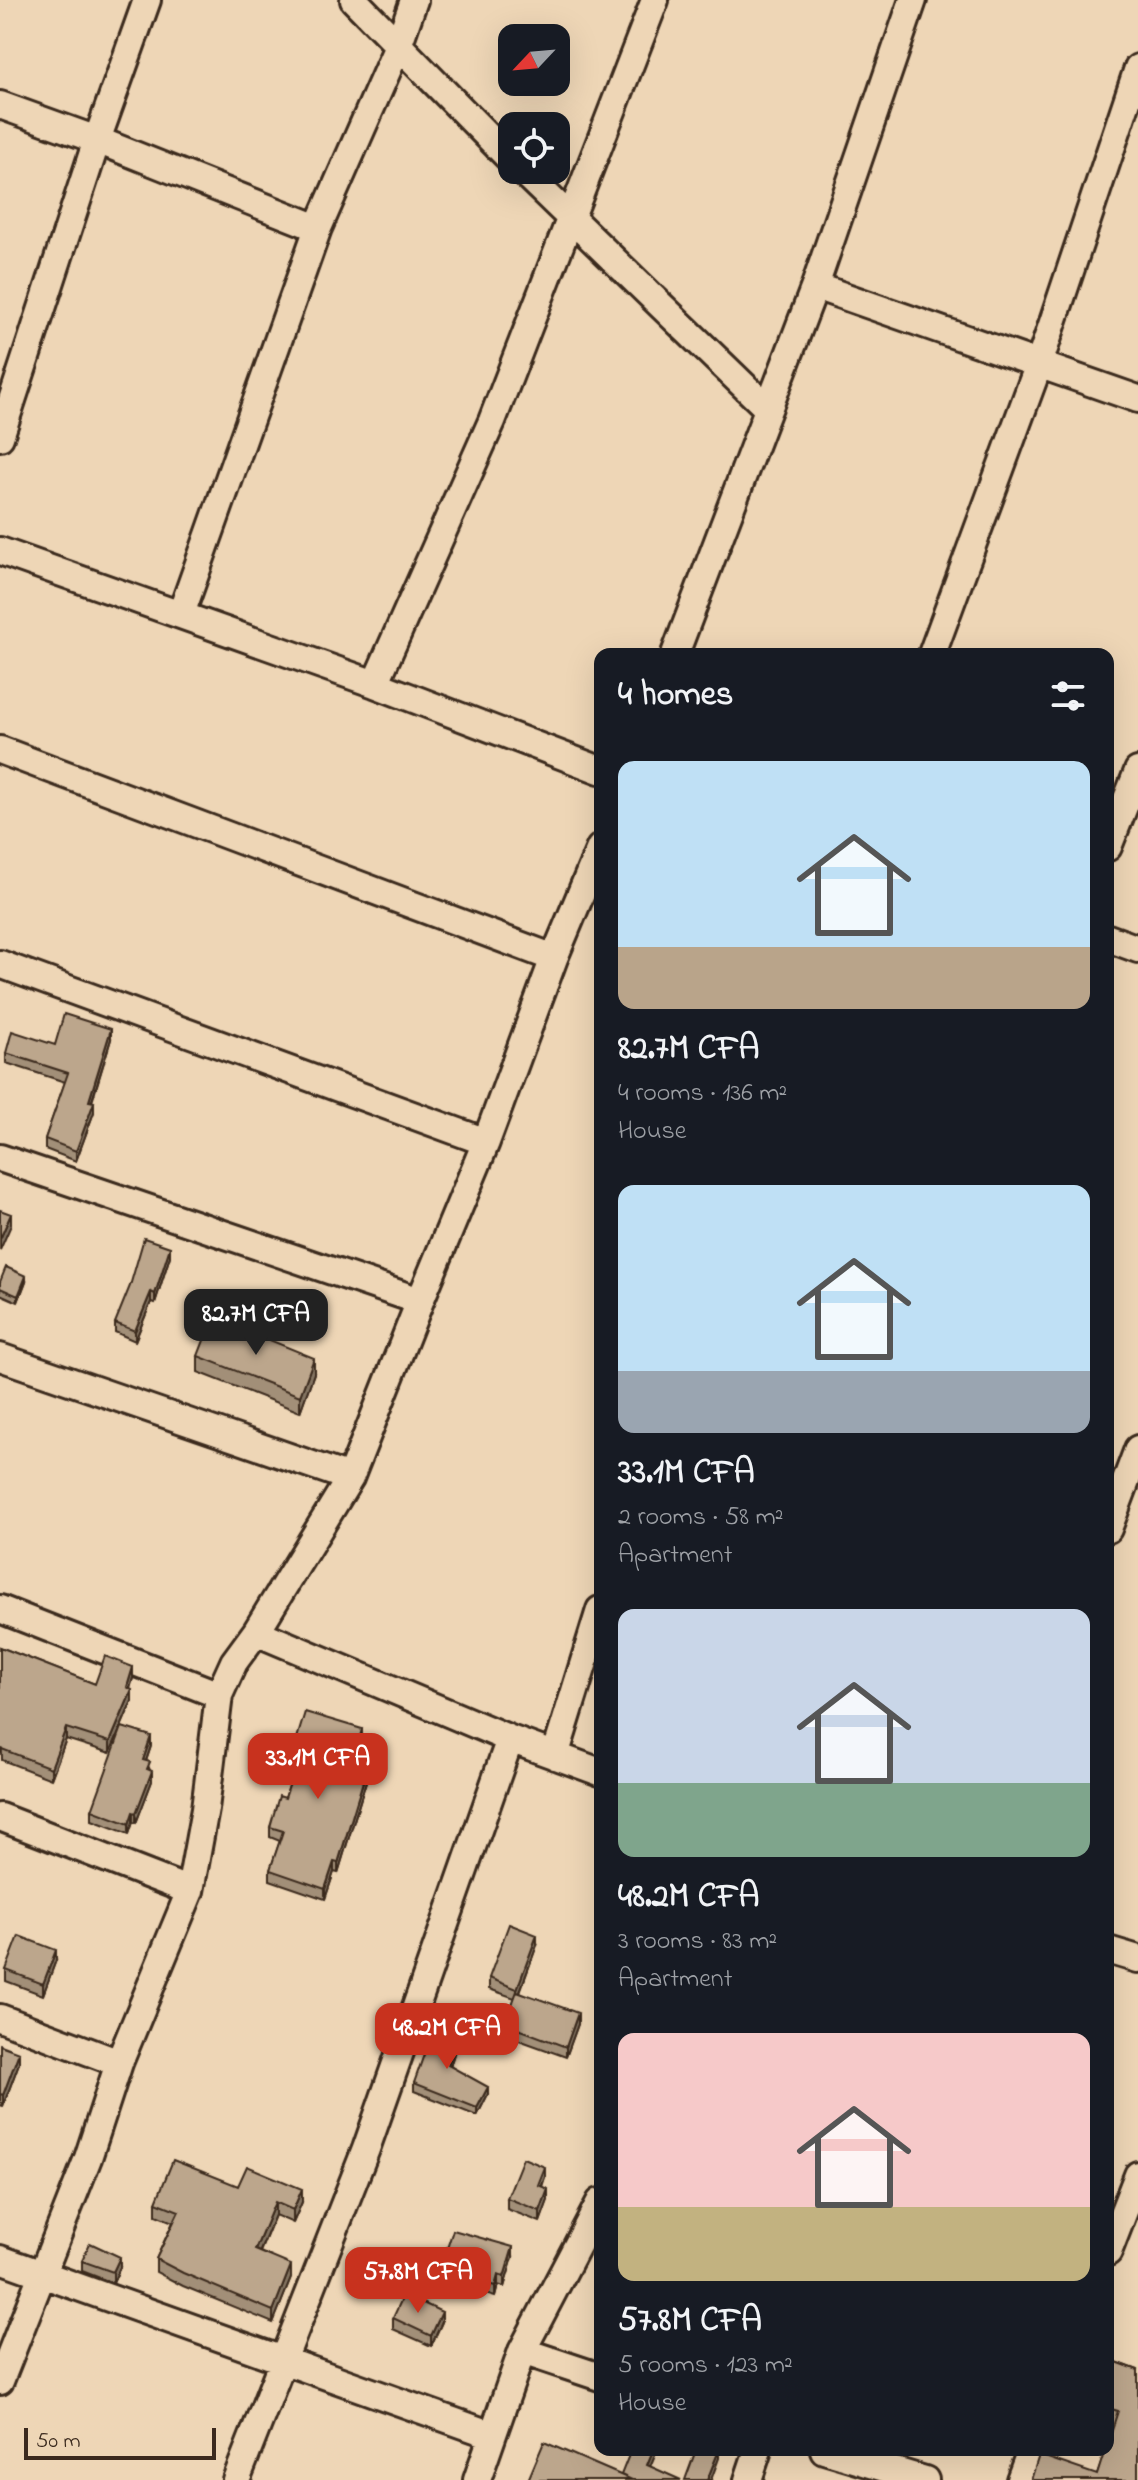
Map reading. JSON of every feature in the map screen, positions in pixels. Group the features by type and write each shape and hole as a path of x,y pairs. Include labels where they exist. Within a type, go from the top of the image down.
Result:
{"street":[{"path":"0,437 97,140 147,0"},
{"path":"354,0 498,147"},
{"path":"181,614 318,228 398,46 414,0"},
{"path":"375,684 492,421 655,0"},
{"path":"677,648 815,286 913,0"},
{"path":"934,648 1039,364 1138,68"},
{"path":"0,105 318,228"},
{"path":"535,184 767,408"},
{"path":"815,286 1138,399"},
{"path":"0,551 375,684 594,768"},
{"path":"0,750 554,958"},
{"path":"1114,832 1138,771"},
{"path":"0,2381 88,2158 119,2063 190,1891 205,1809 219,1695 234,1662 256,1632 350,1478 486,1142 554,958 594,862"},
{"path":"1114,940 1138,949"},
{"path":"0,964 486,1142"},
{"path":"0,1158 420,1301"},
{"path":"0,1357 350,1478"},
{"path":"1114,1513 1138,1449"},
{"path":"0,1609 219,1695"},
{"path":"555,1756 594,1629"},
{"path":"256,1632 510,1739 594,1770"},
{"path":"236,2480 366,2149 510,1739"},
{"path":"0,1817 190,1891"},
{"path":"1114,1952 1138,1959"},
{"path":"0,2018 119,2063"},
{"path":"1114,2237 1138,2175"},
{"path":"477,2480 522,2351 594,2213"},
{"path":"0,2259 492,2435"},
{"path":"522,2351 594,2375"},
{"path":"748,2480 756,2456"},
{"path":"844,2456 925,2480"},
{"path":"1020,2480 1029,2456"}],"building":[{"path":"64,1014 111,1029 89,1101 94,1102 76,1151 45,1139 68,1073 6,1053 12,1031 55,1045"},
{"path":"0,1210 11,1214 0,1239"},
{"path":"144,1238 170,1247 155,1294 151,1292 135,1331 115,1323"},
{"path":"6,1267 26,1276 18,1296 0,1288"},
{"path":"213,1317 314,1358 300,1396 198,1356"},
{"path":"0,1647 95,1684 105,1656 133,1667 127,1687 132,1690 110,1742 66,1728 51,1768 2,1749 0,1754"},
{"path":"305,1712 362,1729 353,1763 367,1768 338,1863 334,1862 325,1889 270,1870 283,1831 270,1827 279,1796 285,1798 302,1747 295,1745"},
{"path":"122,1727 151,1736 143,1760 150,1762 147,1769 152,1771 129,1824 92,1810"},
{"path":"509,1924 537,1935 517,1989 489,1978"},
{"path":"19,1936 56,1950 43,1984 6,1970"},
{"path":"517,1991 578,2013 566,2047 505,2024"},
{"path":"434,2026 458,2034 448,2065 488,2087 477,2108 414,2083"},
{"path":"0,2045 19,2052 3,2095 0,2094"},
{"path":"523,2158 545,2167 538,2185 548,2189 540,2211 507,2198"},
{"path":"173,2160 238,2186 247,2166 302,2189 293,2210 275,2202 255,2250 291,2265 273,2311 156,2259 179,2211 156,2202"},
{"path":"453,2230 513,2247 504,2277 498,2275 495,2286 440,2270"},
{"path":"90,2243 120,2257 113,2272 82,2261"},
{"path":"404,2294 442,2312 431,2336 393,2318"},
{"path":"1114,2361 1138,2370 1138,2480 1031,2480 1039,2456 1097,2475 1103,2456 1114,2456 1114,2423 1118,2411 1114,2410"},
{"path":"544,2442 632,2480 528,2480"},
{"path":"629,2456 651,2456 647,2465 681,2480 632,2480 621,2475"},
{"path":"694,2456 717,2456 707,2480 685,2480"}]}
